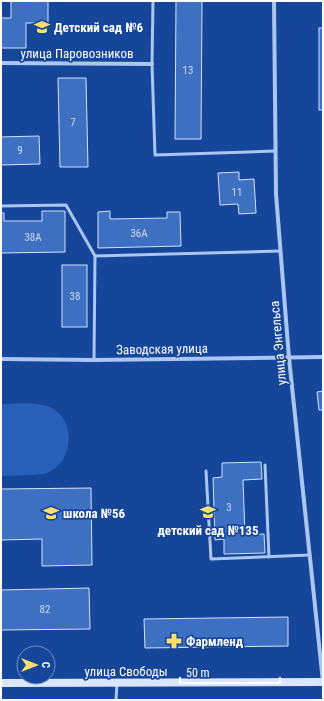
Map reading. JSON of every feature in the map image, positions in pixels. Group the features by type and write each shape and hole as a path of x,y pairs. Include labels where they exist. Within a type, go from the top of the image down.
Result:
{"street":[{"name":"улица Энгельса","path":"274,1 276,194 280,251 289,358 323,682"},
{"name":"улица Паровозников","path":"1,63 152,64"},
{"name":"Заводская улица","path":"1,359 94,360 323,357"},
{"name":"улица Свободы","path":"1,683 323,682"}],"lane":[{"path":"153,1 152,64 155,155 275,151"},
{"path":"1,206 66,205 95,256 94,360"},
{"path":"95,256 280,251"},
{"path":"265,465 269,557"},
{"path":"206,471 211,559 310,555"},
{"path":"116,700 117,683"}],"shaded area":[{"path":"1,404 38,404 50,407 59,413 65,421 69,441 63,460 56,468 43,474 1,476"}],"building":[{"name":"Детский сад №6","path":"11,1 48,1 48,23 26,23 26,48 1,48 1,18 11,18"},
{"path":"176,1 202,1 201,139 175,139"},
{"path":"319,28 323,28 323,110 319,110"},
{"path":"58,78 86,78 88,167 60,167"},
{"path":"39,136 40,164 1,165 1,137"},
{"path":"239,172 239,180 254,179 256,213 239,214 238,204 220,205 218,173"},
{"path":"42,211 65,211 65,252 1,253 1,213 4,213 4,221 42,221"},
{"path":"110,211 110,219 167,218 167,212 180,212 181,246 98,248 98,212"},
{"path":"62,265 87,265 87,327 62,327"},
{"path":"323,391 323,410 319,410 317,392"},
{"path":"261,462 262,479 243,480 245,535 264,534 265,553 224,554 224,539 215,540 213,478 222,477 222,463"},
{"path":"91,488 92,565 42,566 42,539 1,540 1,489"},
{"path":"89,588 90,629 1,630 1,590"},
{"path":"288,617 288,646 145,648 144,619"}],"place":[{"name":"Детский сад №6","path":"42,27"},
{"name":"детский сад №135","path":"208,512"},
{"name":"школа №56","path":"51,513"},
{"name":"Фармленд","path":"174,641"}]}
